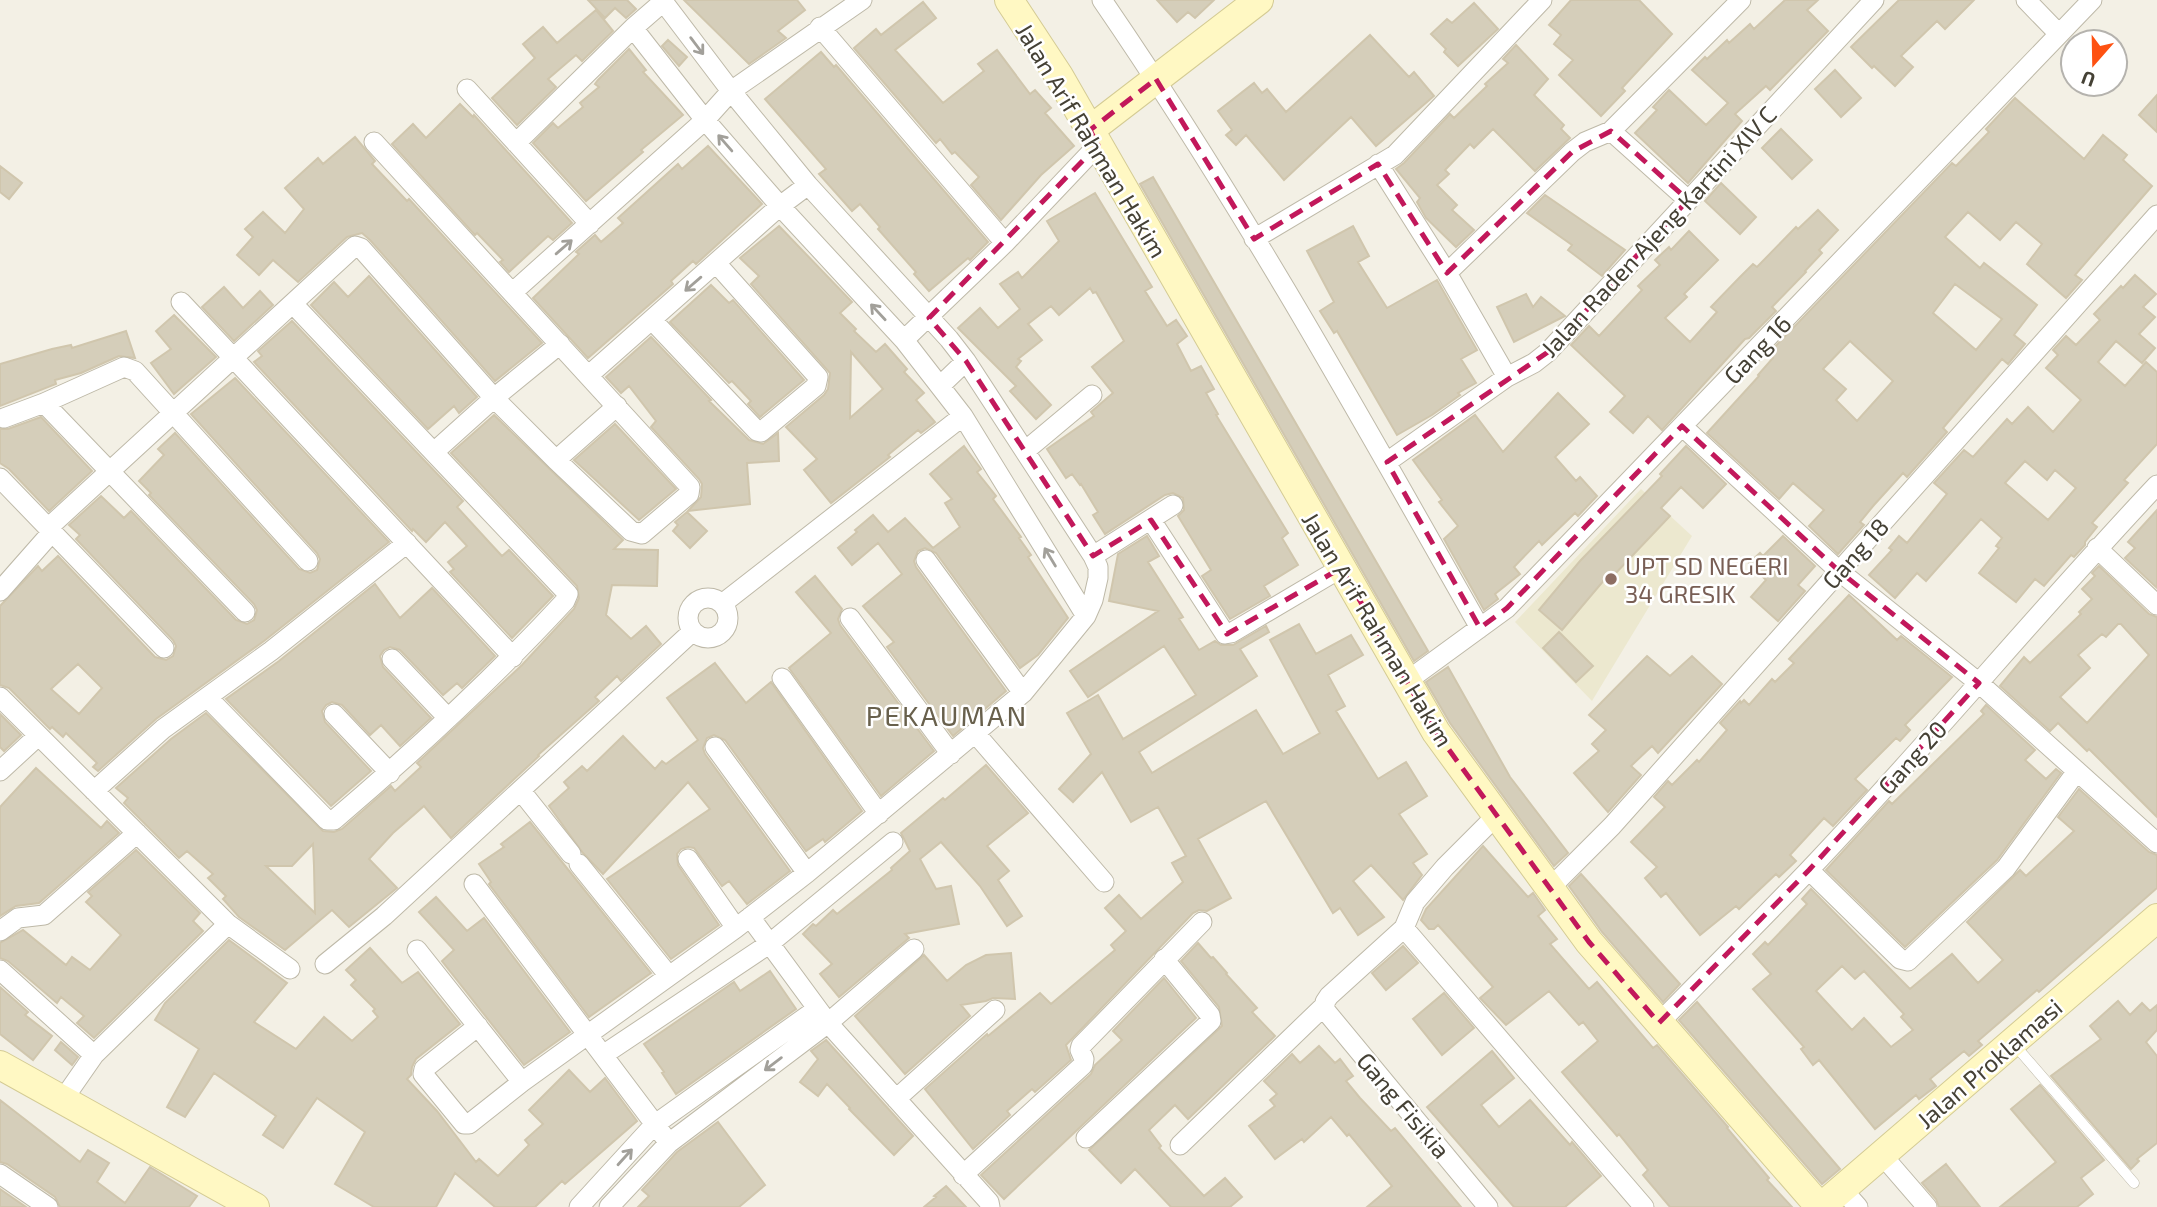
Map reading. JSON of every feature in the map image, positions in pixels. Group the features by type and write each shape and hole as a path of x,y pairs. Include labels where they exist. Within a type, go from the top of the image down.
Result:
{"main road":[{"name":"Jalan Arif Rahman Hakim","path":"1009,0 1059,76 1437,732 1589,942 1821,1207"},
{"path":"1094,138 1156,79 1259,0"},
{"name":"Jalan Proklamasi","path":"1821,1207 1850,1198 1882,1154 2157,918"},
{"path":"0,1065 255,1207"}],"street":[{"path":"513,292 705,120 731,91 820,27 836,7 862,0"},
{"path":"1102,0 1156,79 1254,239 1387,462 1480,628"},
{"path":"1254,239 1395,155 1542,0"},
{"path":"1447,273 1572,152 1585,142 1611,131 1741,0"},
{"name":"Jalan Raden Ajeng Kartini XIV C","path":"1387,462 1507,377 1534,363 1548,352 1874,0"},
{"path":"2025,0 2059,34"},
{"name":"Gang 16","path":"2065,28 2092,0"},
{"path":"478,1026 424,1072 461,1123 469,1125 523,1082 807,873 1023,693 1086,616 1098,579 1098,567 1093,556 967,361 808,185 731,91 663,1 516,143"},
{"path":"820,27 1005,243"},
{"path":"633,28 705,120 904,340 940,386 976,435 1086,616"},
{"name":"Gang 16","path":"1407,681 1507,608 2059,34"},
{"path":"467,89 590,224"},
{"path":"1611,131 1688,201"},
{"path":"904,340 1005,243 1094,138"},
{"path":"0,591 50,530 355,246 361,248 494,398 631,531 642,534 689,494 690,486 374,142"},
{"path":"1378,164 1447,273 1507,377"},
{"path":"589,375 780,206 808,185"},
{"name":"Gang 18","path":"1550,888 1612,826 2157,215"},
{"path":"652,320 757,431 761,432 816,386 818,377 716,263"},
{"path":"181,302 513,657"},
{"path":"207,696 327,820 334,820 390,773 513,657 565,601 568,594 294,305"},
{"path":"434,452 560,344"},
{"path":"940,386 967,361"},
{"path":"4,418 124,367 135,371 308,561"},
{"path":"1025,451 1092,395"},
{"path":"44,403 246,612"},
{"path":"556,460 617,406"},
{"path":"326,964 384,916 521,792 693,631 688,618 692,606 703,598 717,600 722,604 963,416"},
{"path":"976,435 1001,416"},
{"path":"1682,426 1839,571 1979,683 2157,843"},
{"path":"0,478 164,648"},
{"name":"Gang 20","path":"1659,1023 1809,870 2097,548 2157,485"},
{"path":"1093,556 1173,505"},
{"path":"1150,520 1223,632 1227,634 1341,568"},
{"path":"94,791 163,729 271,651 407,543"},
{"path":"2097,548 2157,605"},
{"path":"926,560 1023,693"},
{"path":"850,618 951,754"},
{"path":"392,659 449,718"},
{"path":"782,678 879,814"},
{"path":"0,696 229,924 290,969"},
{"path":"334,714 390,773"},
{"path":"975,733 1104,882"},
{"path":"0,771 38,736"},
{"path":"715,747 807,873"},
{"path":"1809,870 1900,959 1911,960 2006,868 2077,771"},
{"path":"521,792 669,976"},
{"path":"1181,1145 1404,928 1415,902 1445,867 1496,817"},
{"path":"0,931 18,918 44,915 136,833"},
{"path":"603,1055 769,944 893,842"},
{"path":"688,859 743,922 769,944 822,1016 989,1202 990,1207"},
{"path":"474,884 669,1143"},
{"path":"963,1175 1083,1065 1081,1046 1202,922"},
{"path":"62,1101 94,1055 229,924"},
{"path":"1404,928 1644,1207"},
{"path":"579,1207 654,1125 822,1016 915,949"},
{"path":"417,950 523,1082"},
{"path":"1086,1138 1211,1021 1210,1015 1164,959"},
{"path":"0,970 94,1055"},
{"name":"Gang Fisikia","path":"1324,1004 1488,1207"},
{"path":"895,1098 995,1010"},
{"path":"610,1207 669,1143 822,1016"},
{"path":"1882,1154 1927,1207"},
{"path":"0,1174 48,1207"}],"lane":[{"path":"2013,1042 2134,1183"}],"highlighted area":[{"path":"1156,79 1254,239 1378,164 1447,273 1572,152 1611,131 1688,200 1548,352 1387,462 1480,628 1507,608 1682,426 1839,571 1979,683 1809,870 1659,1023 1589,942 1436,732 1341,568 1227,634 1151,520 1093,556 966,361 929,318 1098,145 1090,130"}],"shaded area":[{"name":"UPT SD NEGERI 34 GRESIK","path":"1641,489 1692,536 1592,701 1515,622"}],"building":[{"path":"588,0 627,0 636,9 626,18 615,8 605,18"},
{"path":"684,0 797,0 805,10 778,31 786,38 749,64"},
{"path":"1157,0 1214,0 1195,18 1188,12 1177,22"},
{"path":"1571,0 1639,0 1672,34 1622,88 1625,91 1601,116 1559,75 1573,60 1554,44 1561,35 1549,25"},
{"path":"1785,0 1818,0 1807,10 1828,31 1770,90 1766,86 1735,114 1742,121 1688,183 1635,133 1657,110 1653,107 1669,90 1706,125 1728,103 1692,70 1705,57 1707,59 1727,40 1729,43 1750,24 1754,29"},
{"path":"1899,0 1974,0 1945,29 1937,21 1901,56 1913,67 1895,86 1851,47"},
{"path":"923,2 936,18 895,50 943,103 984,71 978,64 997,50 1030,94 1035,90 1051,108 1045,113 1074,146 1041,175 1001,220 971,185 979,177 955,152 952,154 940,139 936,143 854,48 876,29 881,35"},
{"path":"1474,3 1498,29 1458,66 1431,34 1447,19 1452,23"},
{"path":"596,10 613,31 582,61 576,55 548,79 556,87 517,125 492,98 535,58 523,44 543,27 557,43"},
{"path":"1370,35 1409,77 1414,72 1434,96 1376,146 1351,117 1284,180 1246,135 1236,145 1226,135 1232,130 1218,111 1254,83 1262,93 1267,89 1286,112"},
{"path":"668,40 687,57 679,66 662,46"},
{"path":"1516,45 1548,79 1534,95 1564,125 1561,129 1570,138 1535,171 1493,129 1474,148 1470,144 1445,170 1449,174 1437,185 1457,205 1452,210 1474,230 1456,247 1426,218 1417,202 1420,198 1396,169 1450,114 1454,118 1487,86 1485,84 1508,63 1503,59"},
{"path":"629,49 646,70 643,72 683,115 586,201 533,143 553,123 558,128 583,107 580,103 599,87 595,84 598,80"},
{"path":"821,52 834,67 836,65 988,242 970,260 968,258 929,291 860,204 852,211 819,174 826,169 765,99"},
{"path":"1835,70 1861,98 1841,117 1815,89"},
{"path":"2157,95 2157,132 2139,115"},
{"path":"2015,98 2084,159 2103,135 2127,155 2123,160 2152,186 2075,275 2082,280 2066,298 2027,264 2042,244 2016,222 2000,240 1968,212 1945,237 1980,268 1984,263 2037,305 2014,335 2025,344 2008,364 2002,359 1943,428 1947,432 1907,477 1903,473 1874,505 1860,522 1864,525 1838,554 1809,526 1824,510 1793,483 1779,499 1707,433 1773,358 1768,354 1952,163 1956,166 1989,132 1986,129","holes":["1955,284 2002,319 1976,350 1933,313","1850,341 1893,381 1857,421 1836,400 1846,389 1823,369"]},
{"path":"460,104 473,117 474,115 572,223 553,240 548,236 509,272 500,262 503,260 477,233 475,235 392,144 413,124 426,138"},
{"path":"1781,129 1812,160 1792,179 1762,148"},
{"path":"355,137 375,161 372,164 407,201 409,199 542,343 495,381 362,233 347,237 298,282 273,260 259,275 237,255 253,237 245,229 263,212 285,233 304,209 285,188 318,158 323,164"},
{"path":"708,146 762,204 696,264 693,261 671,281 673,284 588,358 533,298 595,235 601,242 623,223 618,218 678,164 682,169"},
{"path":"0,166 22,183 9,199 0,192"},
{"path":"1153,177 1428,651 1414,661 1140,184"},
{"path":"1721,183 1756,217 1740,234 1705,201"},
{"path":"1095,193 1152,287 1145,291 1167,326 1176,320 1187,336 1177,344 1191,371 1201,366 1214,389 1206,393 1218,414 1216,415 1288,533 1282,538 1298,565 1264,586 1270,596 1230,619 1202,576 1211,570 1178,516 1184,510 1183,498 1173,493 1165,495 1105,534 1093,515 1098,512 1081,484 1072,474 1066,478 1047,449 1094,416 1091,412 1113,393 1092,367 1124,341 1096,292 1093,293 1090,288 1059,315 1051,306 1028,324 1042,340 1018,359 1021,361 1016,367 1051,405 1036,419 1010,391 1016,386 958,328 980,308 998,328 1020,309 1000,284 1018,272 1022,278 1059,241 1047,221"},
{"path":"1545,195 1625,250 1602,276 1568,250 1572,245 1527,213"},
{"path":"1818,210 1838,230 1819,250 1822,253 1772,307 1776,311 1745,339 1662,430 1648,416 1633,433 1610,412 1625,396 1571,345 1589,326 1599,336 1642,290 1638,286 1660,265 1655,260 1669,247 1671,250 1689,231 1718,260 1684,294 1687,297 1665,318 1690,342 1717,312 1711,307 1740,277 1753,264 1757,267 1796,227 1798,229"},
{"path":"779,226 852,302 840,313 856,329 854,331 876,352 885,344 907,369 904,372 924,393 916,400 935,422 921,433 918,430 888,455 890,457 831,503 804,470 817,459 786,427 824,395 828,389 830,373 751,284 759,276 740,258","holes":["851,352 883,389 850,418"]},
{"path":"1353,226 1369,256 1358,262 1387,308 1437,280 1477,350 1461,359 1476,383 1458,393 1460,395 1432,415 1397,435 1337,331 1334,333 1320,311 1334,302 1307,251"},
{"path":"2135,275 2156,294 2143,307 2155,317 2139,334 2155,348 2142,363 2116,341 2098,362 2125,386 2146,362 2157,372 2157,444 2124,480 2128,483 2092,523 2097,527 2085,545 2074,557 2071,555 2044,586 2035,579 2016,602 1979,573 1999,548 1996,546 2002,538 1981,519 1926,581 1917,573 1895,598 1869,575 1892,550 1889,548 1899,536 1907,543 1947,494 1934,483 1964,450 1973,457 2007,419 2012,424 2028,407 2053,432 2081,400 2046,368 2058,355 2053,350 2066,336 2076,345 2100,320 2094,314 2121,286 2123,288","holes":["2025,461 2047,480 2055,470 2076,488 2048,520 2005,483"]},
{"path":"369,276 477,397 459,413 454,406 428,429 311,305 334,282 348,297"},
{"path":"711,285 729,303 733,300 804,380 760,417 748,404 751,401 732,381 729,383 670,322"},
{"path":"224,287 243,308 260,291 273,305 234,341 202,307"},
{"path":"1526,294 1533,307 1541,297 1565,316 1514,342 1497,307"},
{"path":"174,315 216,357 174,394 151,363 171,349 156,331"},
{"path":"292,321 463,501 457,507 502,556 509,550 553,596 512,638 450,572 454,569 448,562 467,546 445,522 426,542 413,529 412,531 254,362 262,356 258,351"},
{"path":"126,331 135,358 119,356 81,373 55,380 56,384 0,406 0,364 52,349 71,345 72,348"},
{"path":"651,337 749,440 763,444 778,433 779,461 747,463 750,504 688,511 701,497 702,484 699,479 651,427 656,421 629,386 621,393 606,377"},
{"path":"235,378 389,542 264,641 156,719 98,771 93,767 97,763 66,733 63,737 52,727 50,729 9,688 0,685 0,606 38,566 42,571 58,556 155,657 166,660 173,656 176,646 76,539 80,535 69,525 101,496 124,518 131,511 236,620 247,624 254,620 257,610 254,604 149,495 151,493 139,481 164,455 158,449 175,433 299,569 310,573 317,570 320,559 191,414","holes":["78,664 102,688 79,714 51,689"]},
{"path":"1558,393 1589,424 1555,457 1576,481 1580,477 1597,496 1578,516 1575,513 1542,545 1539,541 1514,567 1520,574 1495,594 1498,599 1484,610 1444,539 1458,526 1439,502 1442,500 1413,460 1475,415 1503,452"},
{"path":"494,415 623,540 614,549 658,550 657,586 612,585 606,615 631,639 646,626 661,644 621,681 617,676 595,697 599,701 451,838 424,806 369,859 397,888 349,927 332,910 285,950 239,917 223,899 226,896 208,878 213,874 187,851 179,858 124,803 128,798 116,788 171,739 206,713 323,831 334,832 342,829 391,786 395,791 421,767 417,763 522,665 574,609 579,598 577,586 451,453","holes":["313,844 315,913 266,866 292,866"]},
{"path":"41,417 92,471 49,511 0,463 0,429 8,429"},
{"path":"615,424 676,489 639,520 574,460"},
{"path":"964,446 981,469 977,472 996,496 993,499 1021,537 1019,538 1031,555 1028,557 1068,618 1038,655 1020,668 936,553 925,548 918,551 914,561 916,567 1006,691 953,736 887,647 894,642 863,606 902,574 878,543 852,565 838,548 873,515 888,532 905,518 933,548 960,527 945,503 952,499 930,474"},
{"path":"1686,446 1726,484 1703,508 1681,487 1661,508 1670,516 1613,576 1610,573 1562,630 1539,610 1580,561 1662,476 1660,474"},
{"path":"2157,510 2157,588 2125,558 2135,548 2128,542"},
{"path":"687,512 707,531 690,548 673,531 678,525 675,522"},
{"path":"1147,536 1159,556 1148,562 1183,617 1179,619 1199,650 1215,641 1221,645 1233,645 1266,626 1269,632 1240,649 1257,676 1139,752 1152,773 1256,710 1283,754 1320,733 1270,640 1299,624 1316,654 1351,635 1363,655 1328,675 1345,706 1336,711 1378,779 1406,762 1427,796 1399,814 1427,854 1413,863 1422,875 1403,900 1371,865 1353,881 1384,917 1358,935 1340,908 1333,913 1266,801 1198,839 1231,898 1207,911 1199,910 1193,913 1066,1045 1071,1060 1035,1092 1032,1089 1007,1111 1010,1115 973,1149 925,1089 987,1034 988,1036 1040,993 1051,1004 1115,950 1111,945 1126,931 1105,908 1119,895 1141,919 1183,882 1172,863 1186,856 1158,807 1131,822 1102,772 1073,802 1059,789 1091,754 1067,713 1098,695 1123,739 1196,695 1164,646 1088,697 1070,671 1158,611 1109,601 1118,554"},
{"path":"1783,536 1815,566 1798,585 1805,591 1778,621 1751,597 1766,580 1749,563 1760,553 1763,556"},
{"path":"2099,566 2149,614 2157,617 2157,817 2089,749 2087,751 2058,723 2050,731 2000,686 2024,657 2030,663 2081,614 2079,612 2092,599 2082,589 2095,576 2092,573","holes":["2121,624 2149,655 2087,723 2060,697 2090,668 2078,655 2102,634 2106,637"]},
{"path":"815,576 842,609 838,619 840,625 934,751 881,796 789,668 831,633 796,592"},
{"path":"375,584 400,618 432,588 495,656 462,688 457,683 443,695 400,650 390,647 384,650 380,656 383,667 431,718 400,746 381,725 370,735 342,705 332,702 326,705 322,711 325,722 371,771 331,806 226,699 279,661"},
{"path":"1849,595 1897,640 1901,636 1952,677 1905,725 1910,730 1900,741 1896,738 1855,779 1867,790 1833,826 1824,818 1790,855 1796,861 1779,877 1776,874 1739,909 1736,906 1700,935 1666,893 1661,897 1645,878 1657,867 1631,842 1665,807 1654,797 1668,781 1672,785 1697,760 1699,762 1727,730 1720,723 1740,701 1741,703 1744,700 1749,705 1772,679 1775,682 1794,663 1789,659"},
{"path":"1559,632 1593,666 1576,682 1543,648"},
{"path":"1647,656 1670,676 1692,656 1722,684 1658,753 1652,746 1631,766 1641,775 1608,812 1574,773 1599,751 1592,744 1606,730 1589,715"},
{"path":"715,663 746,703 771,682 862,811 825,842 823,839 806,851 725,740 714,735 707,738 703,748 705,754 790,871 747,904 729,881 722,886 694,848 681,849 677,854 678,865 719,925 671,959 607,879 710,809 688,782 603,874 583,853 549,806 569,788 564,782 582,766 587,771 623,736 655,769 662,761 666,764 698,740 667,698"},
{"path":"1448,667 1510,777 1568,853 1554,866 1450,723 1426,682"},
{"path":"1986,705 2035,750 2025,760 2046,779 2056,769 2061,773 1997,860 1905,947 1826,870 1889,801 1892,804 1984,714 1981,711"},
{"path":"0,714 21,735 4,751 0,747"},
{"path":"986,765 1028,813 987,846 1009,871 998,880 1022,916 1007,926 980,886 941,842 920,859 936,889 951,886 959,924 905,934 909,938 839,997 820,974 832,964 803,934 833,910 837,914 892,870 891,868 910,851 901,833"},
{"path":"36,768 101,828 107,821 119,833 39,903 16,906 0,916 0,807"},
{"path":"2079,789 2149,852 2157,855 2157,888 2039,992 2037,990 1978,1041 1982,1045 1969,1056 1964,1051 1930,1079 1936,1086 1919,1099 1916,1095 1875,1129 1819,1060 1813,1065 1801,1049 1804,1047 1753,989 1771,974 1753,954 1765,942 1768,945 1807,904 1802,899 1811,889 1910,989 1952,954 1978,983 2003,960 1967,922 2020,870 2026,876 2074,831 2058,817","holes":["1842,966 1855,979 1864,971 1904,1014 1901,1017 1913,1030 1891,1047 1864,1018 1852,1030 1816,991"]},
{"path":"530,822 651,973 589,1017 489,884 491,882 479,864 504,847 501,844"},
{"path":"1483,846 1528,897 1533,893 1545,910 1538,916 1557,939 1550,944 1589,989 1597,982 1653,1048 1657,1045 1792,1207 1670,1207 1643,1175 1648,1170 1562,1072 1598,1041 1583,1022 1579,1025 1549,991 1506,1025 1480,998 1493,987 1438,925 1429,929 1421,920 1426,909"},
{"path":"136,850 200,913 193,921 203,931 94,1038 77,1023 84,1016 61,997 57,1003 8,961 0,958 0,943 23,930 66,965 72,957 90,970 121,935 86,902 92,896 88,892"},
{"path":"1581,874 1680,984 1663,1002 1602,932 1569,886"},
{"path":"436,897 467,931 484,918 570,1032 524,1065 442,961 454,950 419,912"},
{"path":"229,940 287,983 254,1022 296,1049 324,1017 352,1041 378,1017 373,1011 375,1009 351,985 356,980 346,970 370,948 402,983 418,972 460,1024 416,1059 407,1079 437,1111 476,1162 479,1159 498,1176 529,1145 525,1140 543,1124 529,1110 569,1070 590,1092 605,1078 637,1121 565,1184 562,1181 535,1207 495,1207 455,1173 436,1207 374,1207 335,1184 365,1132 317,1098 283,1148 263,1135 276,1116 214,1073 185,1117 167,1107 199,1049 155,1020 165,1003"},
{"path":"1198,943 1257,1008 1252,1012 1275,1036 1188,1119 1175,1105 1149,1130 1161,1146 1159,1148 1204,1196 1225,1178 1242,1197 1230,1207 1171,1207 1135,1169 1121,1183 1089,1150 1222,1026 1219,1007 1181,961"},
{"path":"1403,946 1418,963 1386,990 1372,973"},
{"path":"1011,953 1015,999 993,998 961,1005 970,1016 905,1074 855,1016 924,955 947,981 966,965 986,955"},
{"path":"770,971 796,1009 676,1094 644,1044 734,982 740,991"},
{"path":"1164,978 1196,1018 1004,1199 981,1175 1091,1074 1095,1065 1122,1040 1113,1031"},
{"path":"0,987 28,1012 25,1015 52,1036 33,1060 0,1034"},
{"path":"1444,993 1474,1028 1442,1055 1413,1019"},
{"path":"2118,1001 2130,1015 2142,1003 2150,1011 2157,1005 2157,1030 2146,1042 2157,1056 2157,1143 2137,1159 2139,1161 2131,1169 2051,1076 2101,1039 2090,1026"},
{"path":"1697,1002 1840,1169 1822,1184 1679,1020"},
{"path":"826,1040 913,1136 894,1155 827,1084 818,1096 800,1082 818,1059 811,1051"},
{"path":"61,1042 78,1057 72,1065 55,1050"},
{"path":"1319,1046 1335,1063 1340,1059 1353,1076 1346,1081 1391,1131 1395,1128 1461,1207 1367,1207 1392,1186 1349,1134 1347,1136 1331,1117 1304,1142 1302,1139 1275,1159 1249,1126 1275,1106 1270,1100 1277,1094 1264,1081 1292,1054 1300,1063"},
{"path":"1492,1051 1514,1078 1481,1105 1499,1127 1530,1100 1601,1176 1565,1207 1514,1207 1427,1107"},
{"path":"2040,1085 2104,1160 2081,1178 2093,1194 2077,1207 2000,1207 2056,1162 2011,1109"},
{"path":"0,1100 80,1162 88,1150 109,1163 97,1182 125,1203 150,1167 197,1196 189,1207 60,1207 55,1197 0,1162"},
{"path":"718,1122 765,1185 739,1207 638,1207 649,1196 642,1190 677,1152"},
{"path":"1946,1164 1980,1207 1939,1207 1936,1199 1922,1183"},
{"path":"946,1186 966,1207 924,1207 936,1197 934,1196"},
{"path":"0,1189 26,1207 0,1207"}],"place":[{"name":"UPT SD NEGERI 34 GRESIK","path":"1611,579"}],"district":[{"name":"PEKAUMAN","path":"947,715"}]}
